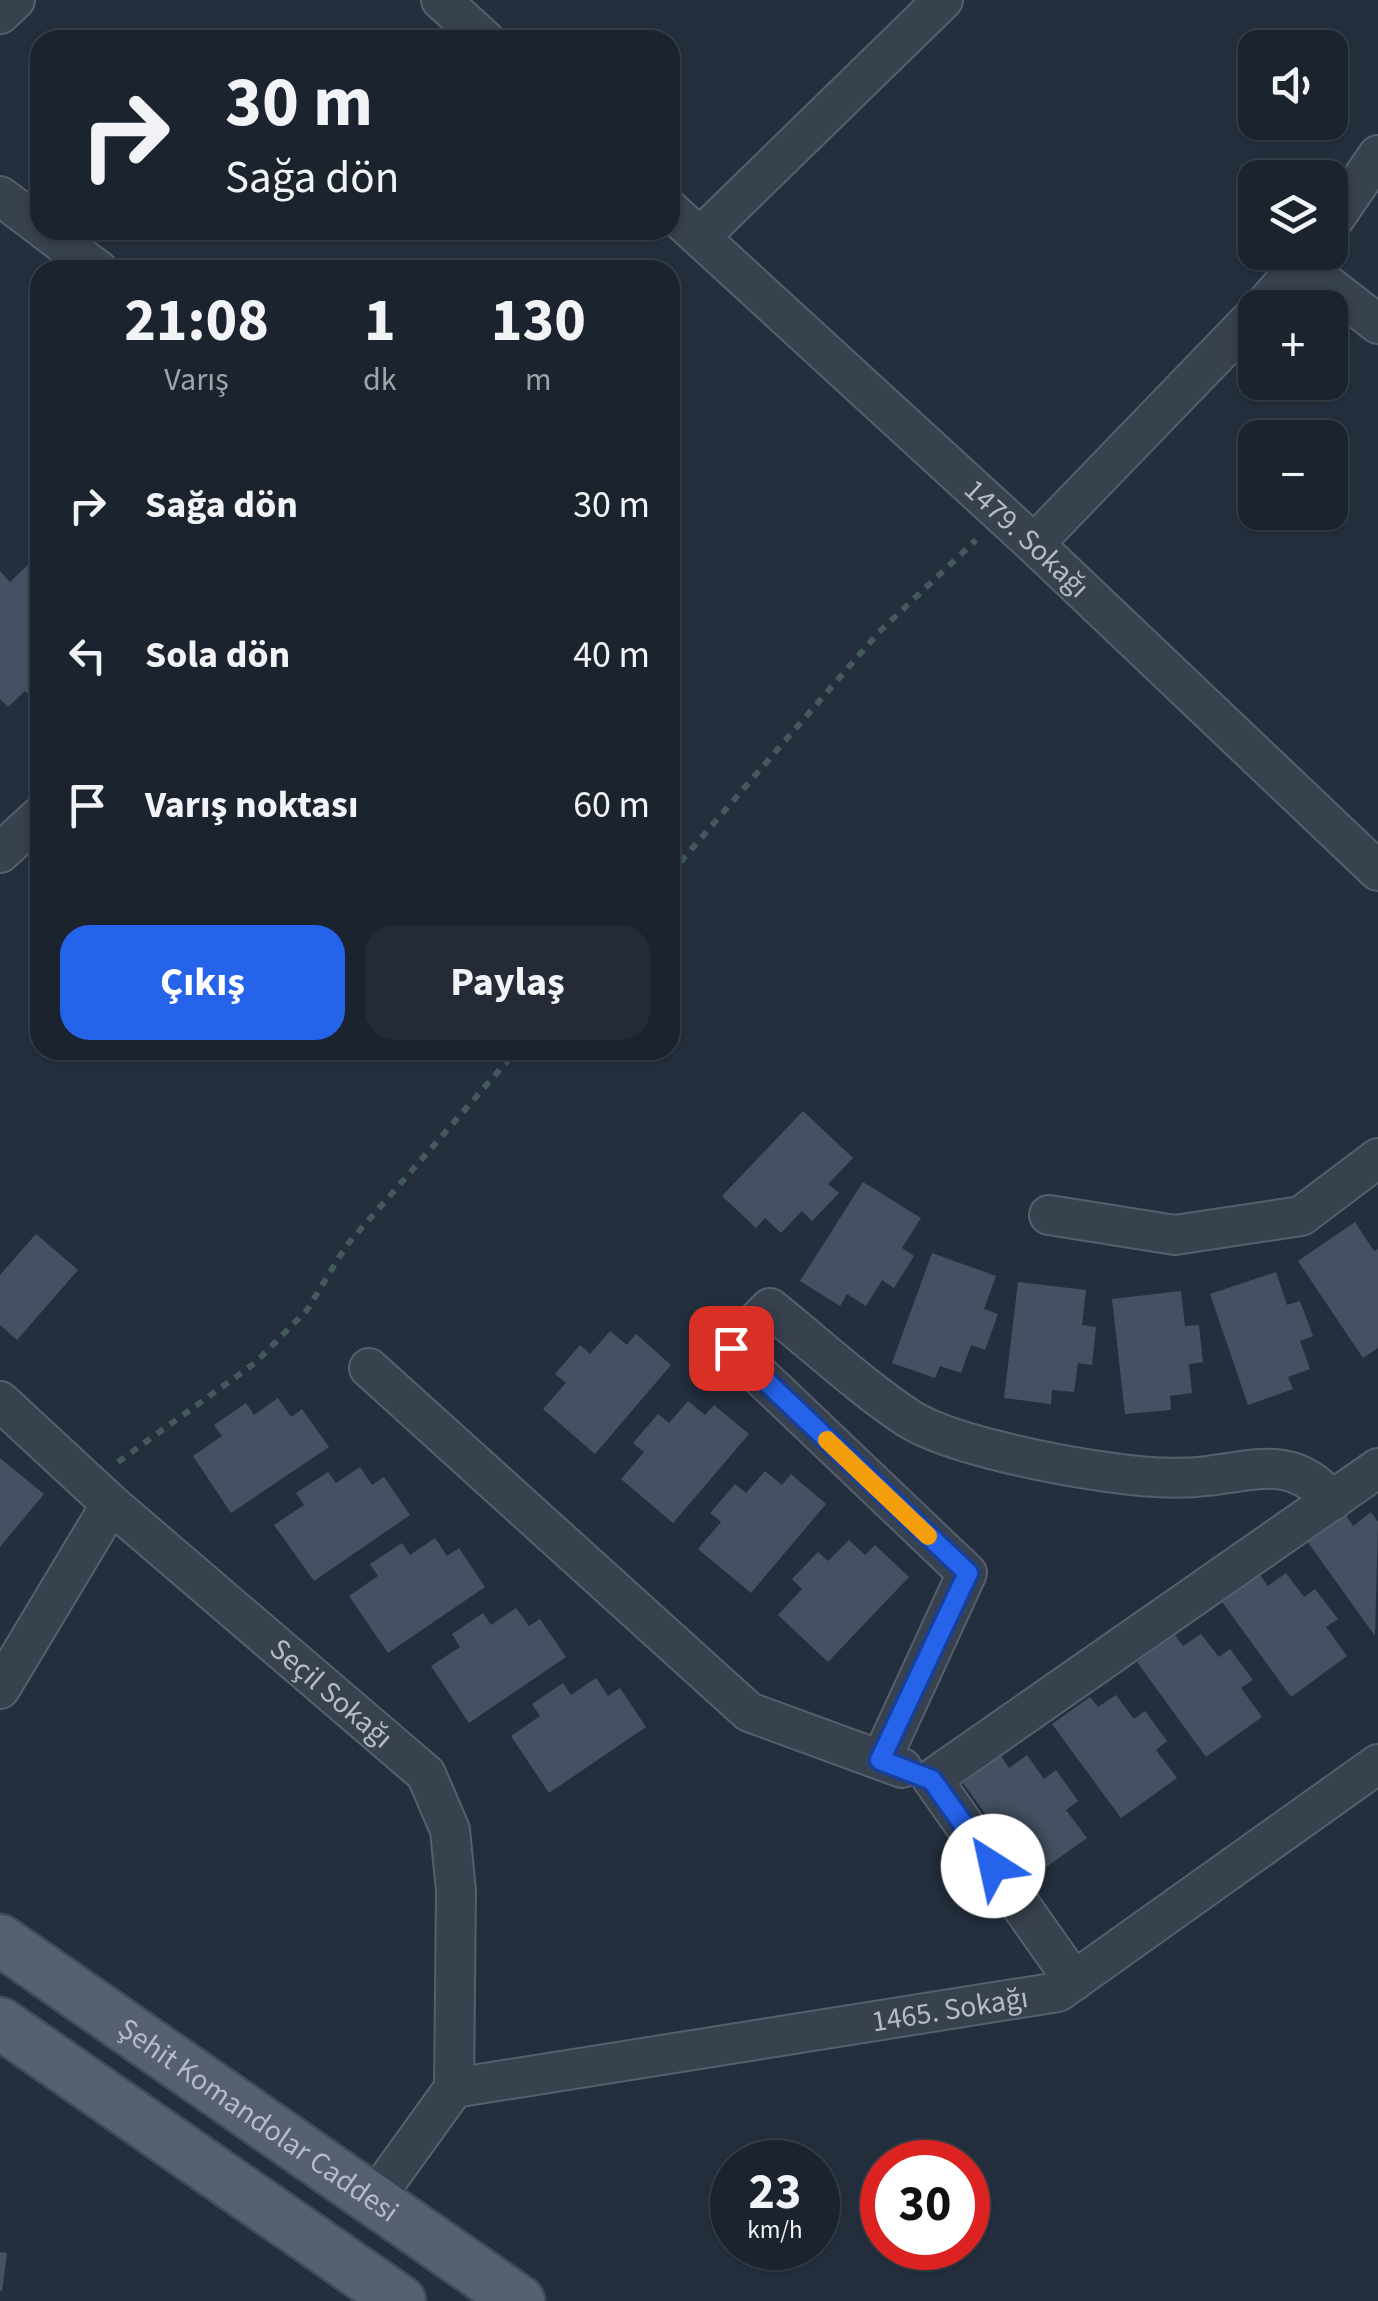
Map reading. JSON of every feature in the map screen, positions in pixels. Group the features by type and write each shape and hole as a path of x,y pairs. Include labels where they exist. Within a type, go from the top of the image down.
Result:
{"main road":[{"name":"Şehit Komandolar Caddesi","path":"0,1940 519,2301"},
{"path":"0,2023 400,2301"}],"street":[{"path":"0,14 15,0"},
{"path":"441,0 474,30"},
{"path":"700,238 943,0"},
{"path":"1348,199 1378,155"},
{"path":"0,196 30,219"},
{"name":"1479. Sokağı","path":"680,219 1034,544 1378,872"},
{"path":"58,240 85,260"},
{"path":"1279,290 1297,270"},
{"path":"1319,270 1378,324"},
{"path":"1034,544 1238,332"},
{"path":"0,853 30,825"},
{"path":"1048,1214 1175,1235 1301,1216 1378,1158"},
{"path":"880,1760 968,1573 731,1348 770,1308 911,1420 1064,1465 1149,1477 1207,1476 1274,1466 1307,1477 1332,1500"},
{"path":"369,1368 749,1712 932,1780 1074,1981"},
{"name":"Seçil Sokağı","path":"0,1402 100,1494 426,1774 450,1830 456,1891 454,2088"},
{"path":"932,1780 1378,1468"},
{"path":"0,1689 100,1494"},
{"name":"1465. Sokağı","path":"454,2088 1058,1992 1374,1774"},
{"path":"374,2199 454,2088"}],"path":[{"path":"680,862 878,632 1002,515"},
{"path":"100,1494 254,1363 294,1323 346,1246 509,1060"}],"building":[{"path":"30,563 30,696 25,691 8,707 0,699 0,571 10,582"},
{"path":"803,1111 853,1158 828,1184 839,1193 812,1221 802,1211 781,1233 765,1218 756,1228 722,1196"},
{"path":"863,1182 921,1218 902,1248 914,1256 894,1288 882,1280 866,1306 847,1294 840,1306 800,1281"},
{"path":"1355,1222 1374,1251 1378,1249 1378,1348 1363,1358 1298,1261"},
{"path":"36,1234 78,1270 17,1340 0,1325 0,1275"},
{"path":"932,1253 996,1276 984,1309 998,1314 985,1350 971,1345 961,1373 940,1366 935,1378 892,1363"},
{"path":"1276,1272 1287,1305 1300,1301 1313,1336 1300,1341 1310,1369 1288,1377 1293,1389 1248,1405 1210,1294"},
{"path":"1018,1282 1086,1290 1082,1325 1096,1327 1092,1365 1078,1363 1074,1392 1052,1390 1051,1404 1004,1398"},
{"path":"1181,1291 1185,1326 1199,1325 1203,1362 1189,1364 1192,1393 1170,1396 1171,1410 1125,1414 1112,1299"},
{"path":"610,1331 627,1345 636,1334 671,1365 595,1454 543,1409 566,1383 555,1374 580,1345 590,1354"},
{"path":"278,1398 291,1417 302,1409 329,1447 231,1513 193,1456 222,1436 214,1425 246,1403 254,1415"},
{"path":"688,1401 705,1415 714,1405 749,1434 673,1523 621,1479 644,1452 633,1443 658,1414 669,1423"},
{"path":"0,1458 44,1494 0,1547"},
{"path":"360,1467 372,1485 384,1477 410,1515 314,1581 274,1525 304,1505 296,1493 328,1472 336,1483"},
{"path":"765,1471 782,1485 791,1474 826,1504 751,1593 698,1549 721,1522 710,1513 735,1484 746,1493"},
{"path":"1371,1512 1378,1522 1375,1636 1307,1541 1345,1514 1353,1526"},
{"path":"435,1538 447,1556 459,1548 485,1587 388,1653 349,1596 378,1576 370,1564 402,1543 410,1555"},
{"path":"849,1540 865,1555 875,1545 909,1577 828,1662 778,1615 802,1589 792,1579 818,1552 828,1561"},
{"path":"1286,1573 1304,1597 1315,1589 1338,1619 1326,1627 1347,1656 1291,1697 1222,1602 1260,1575 1268,1586"},
{"path":"516,1608 529,1626 540,1619 566,1657 469,1723 431,1666 460,1647 452,1634 483,1613 491,1625"},
{"path":"1201,1634 1219,1657 1230,1649 1253,1680 1241,1688 1262,1717 1206,1757 1137,1662 1175,1635 1183,1646"},
{"path":"596,1678 608,1696 620,1688 646,1727 549,1793 511,1736 540,1716 532,1704 563,1683 571,1695"},
{"path":"1116,1695 1134,1719 1145,1711 1167,1741 1156,1750 1177,1778 1121,1818 1052,1724 1090,1697 1098,1707"},
{"path":"1027,1755 1044,1779 1056,1770 1078,1801 1066,1810 1087,1838 1031,1878 963,1783 1001,1756 1009,1768"},
{"path":"0,2252 7,2253 2,2291 0,2291"}],"slow traffic":[{"path":"827,1440 928,1536"}],"route":[{"path":"731,1348 968,1573 880,1760 932,1780 993,1866"}]}
